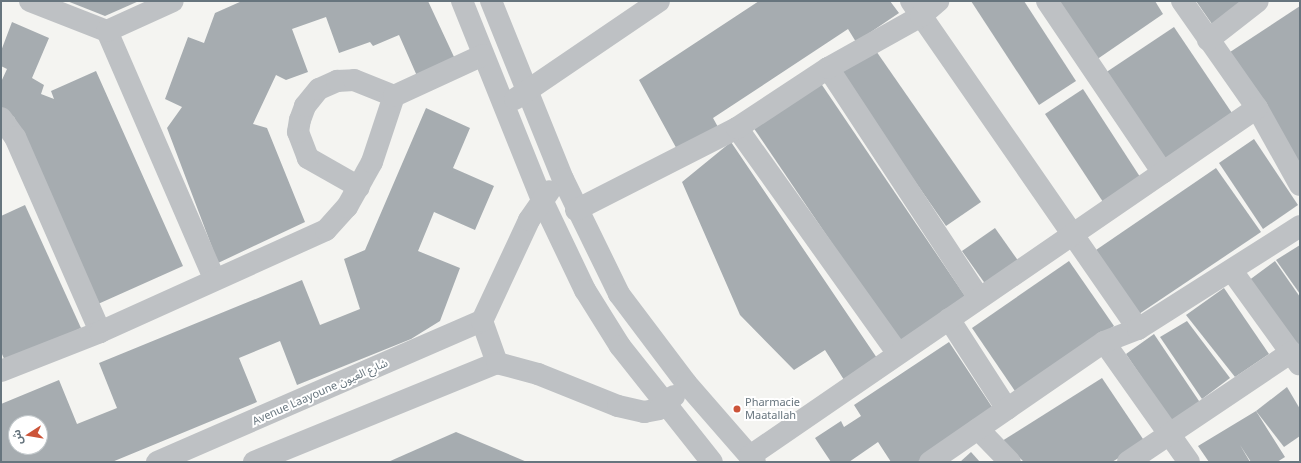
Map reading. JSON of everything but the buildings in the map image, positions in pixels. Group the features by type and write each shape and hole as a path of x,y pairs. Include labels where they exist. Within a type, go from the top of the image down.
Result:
{"street":[{"path":"30,1 107,31 215,280"},
{"path":"107,31 173,1"},
{"path":"462,1 502,106 542,200 585,290 620,346 712,462"},
{"path":"491,1 527,93 576,210 619,294 686,384 752,459 898,354 1257,108"},
{"path":"502,106 527,93 659,1"},
{"path":"576,210 737,128 916,8 938,1"},
{"path":"1047,1 1163,173"},
{"path":"1182,1 1257,108 1300,185"},
{"path":"1208,40 1258,1"},
{"path":"916,8 1138,329"},
{"path":"359,187 308,158 298,132 305,106 319,89 337,81 354,80 394,96 483,55"},
{"path":"828,68 979,298"},
{"path":"1,370 100,332 326,230 340,218 359,187 379,145 394,96"},
{"path":"1,118 15,137 100,332"},
{"path":"737,128 898,354"},
{"path":"497,363 482,321 542,200 563,179"},
{"path":"930,462 1104,342 1138,329 1232,271 1300,226"},
{"path":"1128,462 1168,434 1296,358 1232,271"},
{"path":"949,319 1007,409"},
{"name":"Avenue Laayoune شارع العيون","path":"157,462 482,321"},
{"path":"1104,342 1188,462"},
{"path":"254,462 497,363 538,374 618,406 644,412 666,405 686,384"},
{"path":"978,429 1010,462"}],"place":[{"name":"Pharmacie Maatallah","path":"737,409"}]}
